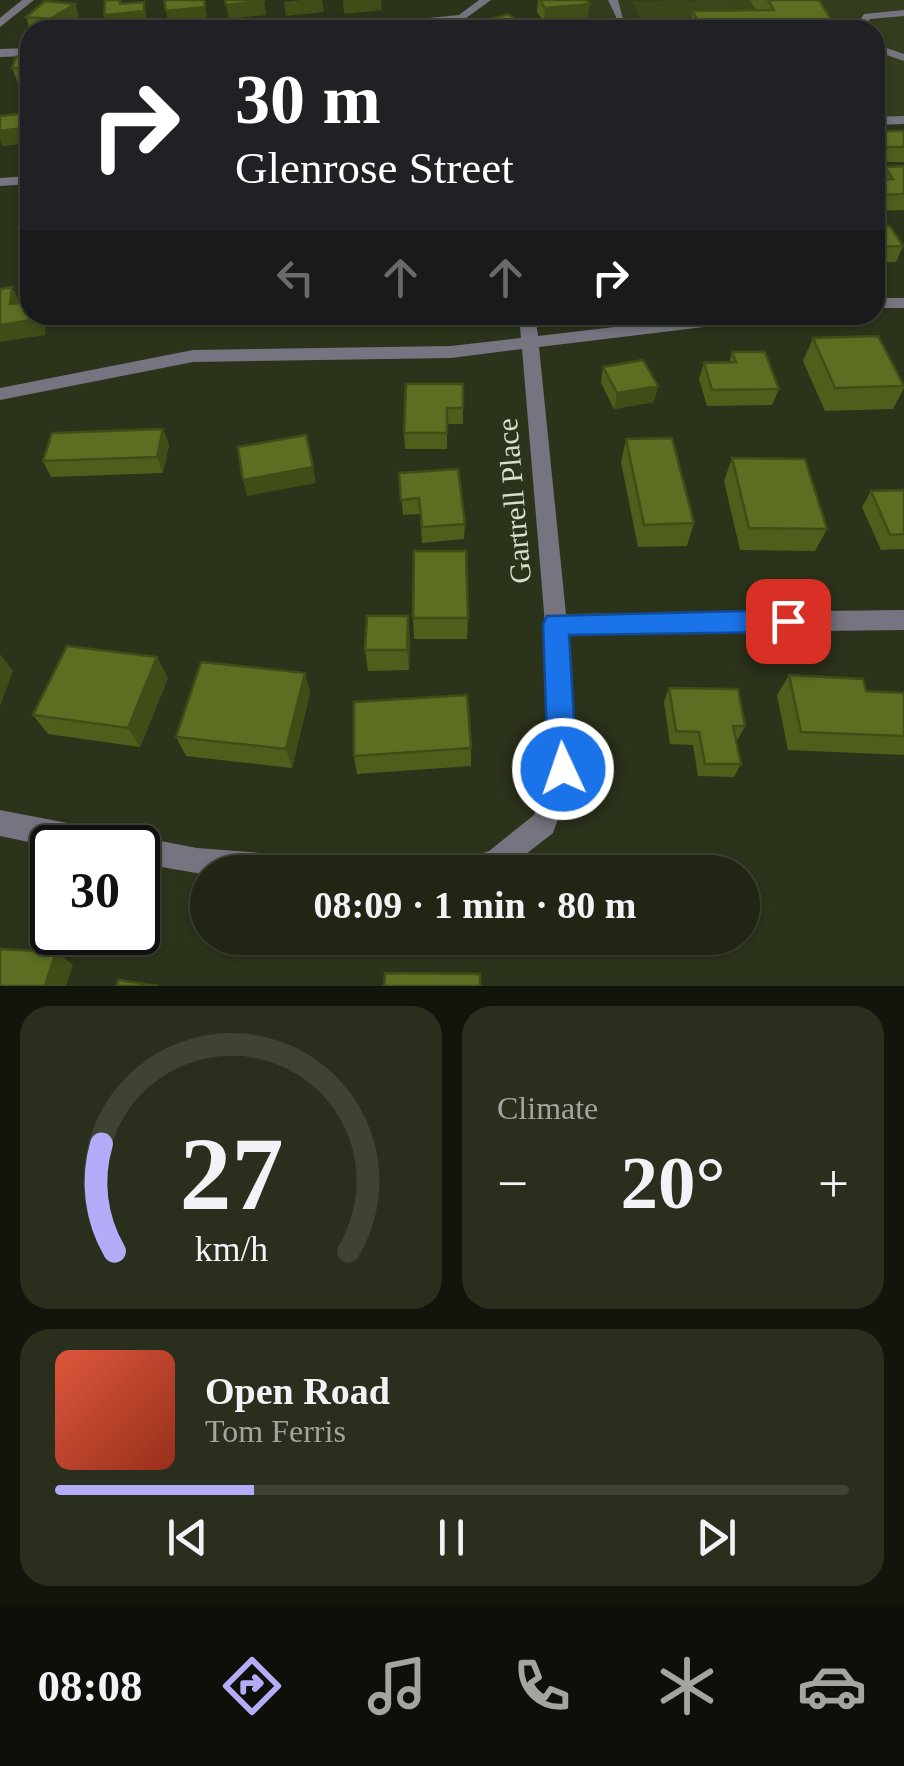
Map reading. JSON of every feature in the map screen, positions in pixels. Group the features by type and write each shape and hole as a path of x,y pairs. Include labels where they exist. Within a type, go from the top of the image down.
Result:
{"street":[{"path":"0,24 28,0"},
{"path":"441,20 462,18 486,0"},
{"name":"Gartrell Place","path":"505,855 544,824 563,769 556,624 528,325"},
{"path":"0,394 193,356 451,352 669,325"},
{"path":"556,624 904,620"},
{"path":"0,824 30,830"},
{"path":"160,854 190,860"}],"lane":[{"path":"613,0 620,16"},
{"path":"864,20 867,16 904,13"}],"shaded area":[{"path":"579,0 904,0 904,121 885,121 885,20 590,20"},
{"path":"750,0 762,20 641,20 632,1"}],"building":[{"path":"105,0 120,0 120,4 144,2 144,11 104,15"},
{"path":"164,0 204,0 205,7 166,11"},
{"path":"225,0 264,0 264,1 226,5"},
{"path":"540,0 587,0 590,4 545,8"},
{"path":"768,0 819,0 832,20 697,20 693,11 774,10"},
{"path":"45,1 75,4 50,19 26,17"},
{"path":"508,14 517,20 487,20"},
{"path":"20,56 20,68 12,68"},
{"path":"20,114 20,128 0,131 0,116"},
{"path":"885,131 904,131 904,147 885,147"},
{"path":"904,166 904,194 885,195 885,179 893,179 885,167"},
{"path":"885,226 890,226 903,246 885,247"},
{"path":"12,287 10,304 20,303 20,322 0,325 0,289"},
{"path":"878,336 904,386 835,388 813,338"},
{"path":"732,352 765,352 779,389 712,390 704,363 736,362"},
{"path":"643,360 658,386 617,393 603,367"},
{"path":"406,384 463,384 463,408 447,408 447,433 404,433"},
{"path":"163,429 157,457 43,461 52,433"},
{"path":"306,435 313,467 243,480 238,447"},
{"path":"672,438 694,523 644,525 626,439"},
{"path":"732,458 805,459 827,529 749,528"},
{"path":"458,469 465,524 422,527 419,498 401,500 399,473"},
{"path":"904,490 904,534 890,535 871,491"},
{"path":"414,551 466,551 468,618 413,618"},
{"path":"367,616 408,616 407,650 365,650"},
{"path":"67,646 157,657 128,728 33,715"},
{"path":"201,662 305,673 286,749 176,737"},
{"path":"789,675 863,679 866,691 904,693 904,736 801,732"},
{"path":"669,688 738,689 745,726 733,726 741,764 705,764 699,732 676,731"},
{"path":"467,695 471,748 354,756 354,702"},
{"path":"0,949 55,955 45,986 0,986"},
{"path":"385,973 480,974 480,986 384,986"},
{"path":"118,980 158,986 117,986"}],"route":[{"path":"563,769 556,624 788,621"}]}
